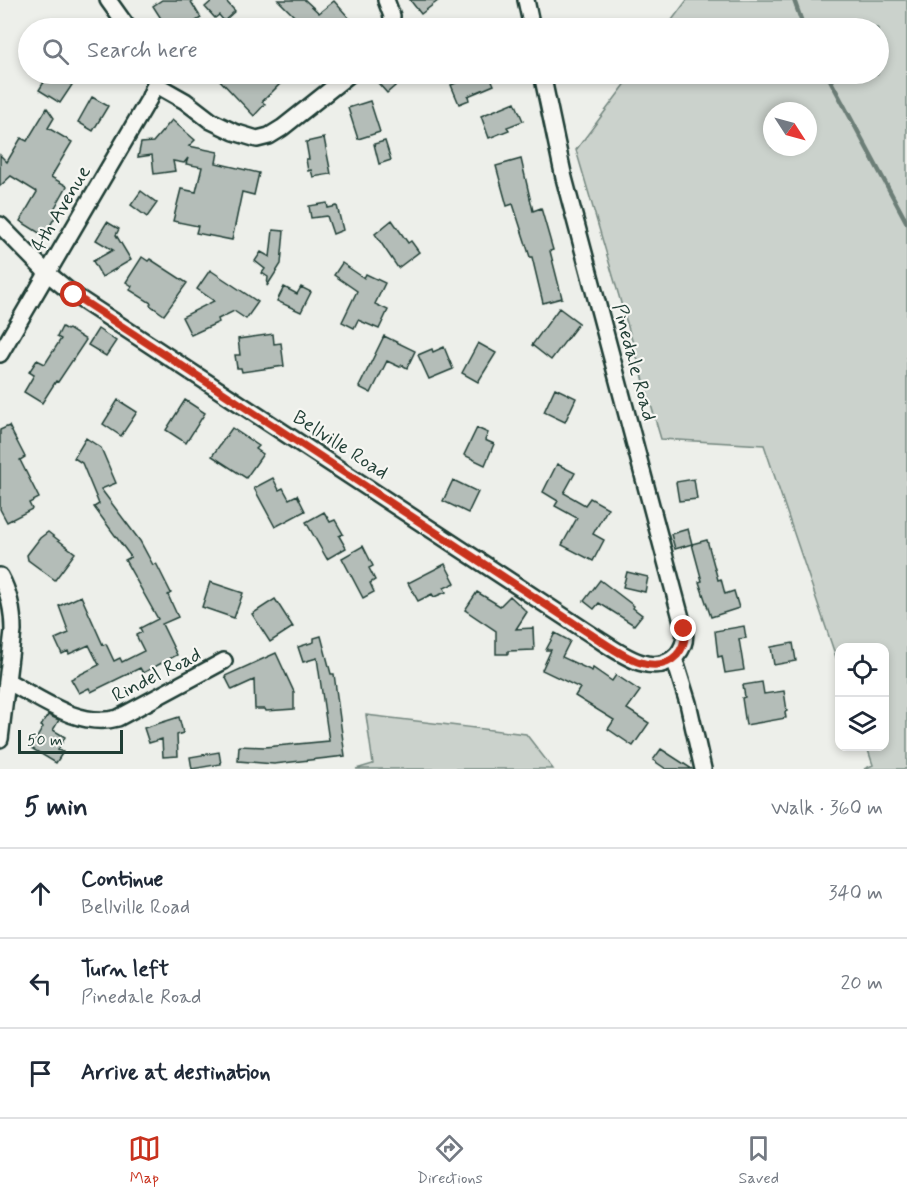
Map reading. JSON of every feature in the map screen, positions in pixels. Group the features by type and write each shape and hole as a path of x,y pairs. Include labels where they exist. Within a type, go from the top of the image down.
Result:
{"street":[{"path":"108,0 121,18"},
{"path":"386,0 392,18"},
{"path":"526,0 530,18"},
{"name":"4th Avenue","path":"0,354 149,99 154,84"},
{"path":"162,84 211,121 257,140 282,128 337,84"},
{"name":"Pinedale Road","path":"544,84 564,178 684,629 684,644 674,657"},
{"name":"Bellville Road","path":"0,225 46,272 74,295 618,651 647,664 667,663 674,657"},
{"path":"0,576 9,594 13,618 0,739"},
{"path":"674,657 688,703 703,769"},
{"name":"Rindel Road","path":"7,681 70,714 98,722 128,713 224,662"}],"shaded area":[{"path":"687,0 907,0 907,769 864,769 873,765 868,751 889,751 889,643 835,643 835,654 764,445 661,439 576,150 626,84 889,84 889,18 674,18"},
{"path":"366,715 526,734 553,769 356,769 373,764"}],"building":[{"path":"162,0 190,0 201,18 161,18 153,6"},
{"path":"213,0 225,0 235,11 227,18 222,18 219,15 215,18 205,7"},
{"path":"278,0 305,0 319,13 334,1 349,18 315,18 296,18"},
{"path":"410,0 439,0 421,14"},
{"path":"43,84 72,85 60,103 39,90"},
{"path":"224,84 280,84 262,102 265,104 254,116"},
{"path":"379,84 397,84 387,93"},
{"path":"451,85 494,85 468,96 469,100 459,104"},
{"path":"92,97 108,106 93,131 78,122"},
{"path":"370,101 380,132 358,139 348,108"},
{"path":"515,102 523,121 489,138 481,116"},
{"path":"47,108 54,118 48,128 72,142 51,177 67,186 53,211 57,214 44,236 20,221 37,192 11,176 0,186 0,155 7,162 21,138 27,141"},
{"path":"172,120 195,140 189,146 218,152 216,163 259,173 254,195 242,192 232,240 196,233 198,226 173,221 181,189 196,192 202,167 186,164 188,158 184,163 173,161 175,171 154,174 152,155 138,157 141,143 153,142"},
{"path":"324,138 331,174 313,177 311,170 308,171 306,159 309,159 306,142"},
{"path":"385,141 391,160 379,164 374,144"},
{"path":"521,159 533,211 541,208 553,250 550,251 562,298 543,303 532,257 530,257 513,204 507,206 496,166"},
{"path":"141,191 157,203 147,217 131,205"},
{"path":"327,203 328,208 337,206 343,230 333,234 327,216 311,218 309,206"},
{"path":"392,220 408,243 411,241 419,252 398,268 375,234"},
{"path":"107,222 119,229 116,235 131,260 102,277 93,261 113,250 96,240"},
{"path":"273,230 284,231 281,264 267,286 268,277 262,273 265,269 255,261 261,252 270,257"},
{"path":"142,257 148,261 150,259 187,283 164,315 150,305 151,303 130,290 132,286 126,282"},
{"path":"342,263 364,278 366,274 385,283 375,304 388,310 379,329 358,320 354,328 342,322 357,291 334,275"},
{"path":"210,270 258,302 246,319 234,311 218,319 219,322 191,335 182,317 214,301 197,289"},
{"path":"284,287 297,294 301,287 311,292 301,312 277,301"},
{"path":"559,308 579,323 551,360 532,345"},
{"path":"62,327 86,340 42,403 24,392 34,375 29,372 37,360 45,364 61,339 57,337"},
{"path":"98,329 116,341 106,356 88,345"},
{"path":"273,334 274,344 281,343 284,366 242,372 241,368 237,368 235,355 240,355 238,339"},
{"path":"384,336 415,351 407,368 387,361 371,393 359,387"},
{"path":"478,343 496,353 478,382 462,373"},
{"path":"444,347 453,369 429,379 418,355"},
{"path":"555,388 576,398 565,422 544,412"},
{"path":"118,400 137,412 121,436 103,424"},
{"path":"185,400 205,413 186,443 166,430"},
{"path":"9,426 25,457 20,460 39,498 29,503 32,509 7,522 0,509 0,430"},
{"path":"232,428 259,446 256,449 263,454 246,478 212,456"},
{"path":"477,428 488,433 485,440 494,444 485,465 464,455"},
{"path":"86,438 101,448 116,483 101,489 140,541 153,565 156,563 171,593 168,595 178,617 162,624 177,655 143,673 140,668 91,692 89,688 79,693 71,679 99,665 89,645 69,654 68,651 62,654 55,639 69,633 59,606 81,596 103,645 106,644 114,661 120,658 122,662 144,651 136,635 142,632 140,628 158,619 125,560 131,557 94,507 99,504 82,463 74,458"},
{"path":"557,464 575,473 564,493 585,505 590,498 608,508 593,534 604,540 593,561 562,545 577,518 555,506 558,501 543,492"},
{"path":"273,478 279,490 283,488 289,499 297,495 305,511 275,527 254,488"},
{"path":"694,479 697,499 679,501 676,482"},
{"path":"453,480 478,492 468,513 443,501"},
{"path":"324,512 330,522 335,520 343,534 339,536 346,548 327,559 306,522"},
{"path":"688,529 692,544 675,549 671,534"},
{"path":"48,532 75,553 55,580 28,560 27,555 40,538"},
{"path":"707,540 718,580 721,579 725,594 734,591 739,608 711,617 699,582 702,581 692,544"},
{"path":"363,546 373,566 369,568 375,580 370,583 374,592 363,598 342,558"},
{"path":"445,564 455,583 444,588 446,592 434,597 432,594 418,601 408,583"},
{"path":"627,572 648,577 645,592 623,587"},
{"path":"600,580 642,615 634,625 599,603 594,609 584,601"},
{"path":"210,582 243,593 234,618 202,607"},
{"path":"477,592 500,606 510,596 527,612 516,629 533,628 534,650 496,654 496,631 465,610"},
{"path":"275,599 293,627 270,642 252,614"},
{"path":"744,626 746,638 739,639 744,670 725,673 722,656 718,657 715,631"},
{"path":"555,633 570,641 562,657 592,671 593,668 612,681 616,675 640,691 627,709 649,723 633,746 608,729 614,720 575,696 580,688 542,670 551,650 546,650"},
{"path":"321,636 331,674 334,674 345,756 274,764 238,761 239,746 265,747 329,741 317,658 303,662 298,647 314,642 314,638"},
{"path":"793,643 796,661 774,665 771,647"},
{"path":"276,653 294,692 294,709 266,711 255,709 254,680 232,690 225,676"},
{"path":"762,682 764,694 784,691 786,718 746,725 742,698 745,697 743,685"},
{"path":"48,715 59,720 53,730 65,737 58,750 63,752 56,763 31,748"},
{"path":"179,717 183,733 177,735 178,756 163,757 162,739 149,743 144,728"},
{"path":"661,749 692,769 666,769 653,760"},
{"path":"219,752 221,764 192,769 190,757"}],"waterway":[{"path":"794,0 800,18"},
{"path":"832,84 907,223"}],"route":[{"path":"74,295 632,659 654,665 667,663 682,648 685,639 684,629"}]}
